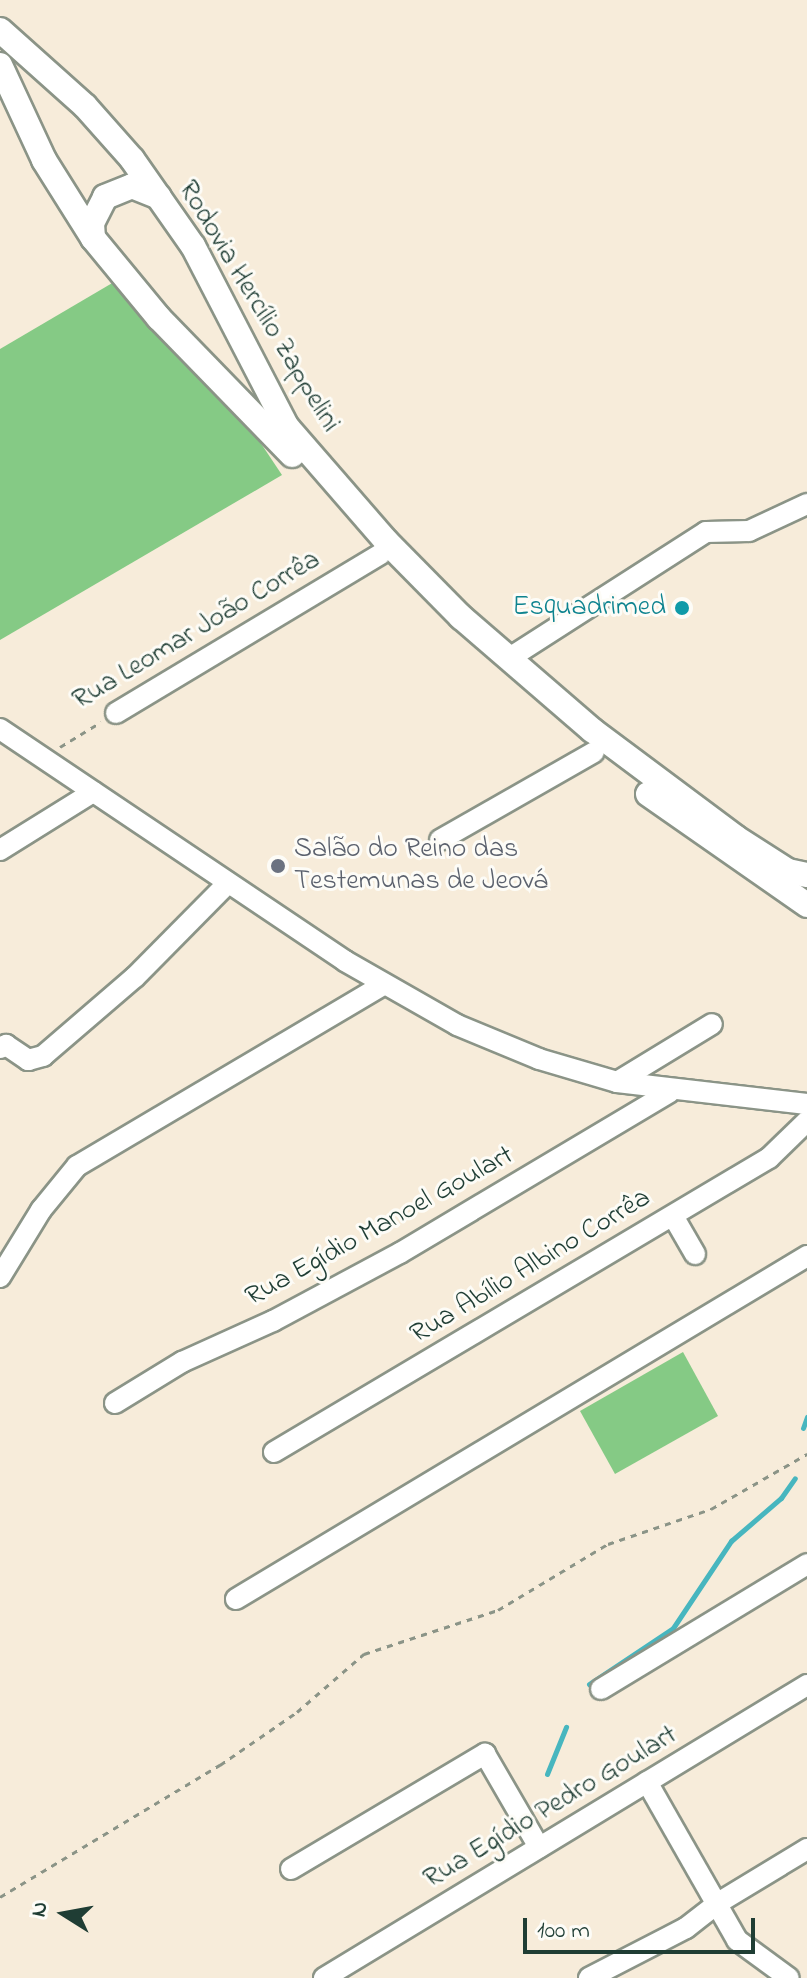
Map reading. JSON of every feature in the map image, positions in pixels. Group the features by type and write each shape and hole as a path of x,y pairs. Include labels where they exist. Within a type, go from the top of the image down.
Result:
{"main road":[{"name":"Rodovia Hercílio Zappelini","path":"0,30 85,106 159,197 193,246 287,427 386,541 508,659 654,779 801,887"},
{"name":"Rodovia Hercílio Zappelini","path":"0,65 44,160 93,238 159,318 381,554 510,682 594,752 801,887"},
{"path":"93,238 92,223 105,197 132,186 159,197"}],"street":[{"path":"508,659 706,532 749,531 807,504"},
{"name":"Rua Leomar João Corrêa","path":"116,713 381,554"},
{"path":"5,738 43,757 383,985 493,1042 617,1082 670,1092 807,1104"},
{"path":"440,840 594,752"},
{"path":"0,850 93,792"},
{"path":"2,1043 19,1058 43,1056 135,977 228,883"},
{"path":"0,1277 41,1210 77,1166 383,985"},
{"path":"617,1082 712,1024"},
{"name":"Rua Egídio Manoel Goulart","path":"115,1403 182,1362 273,1321 400,1253 670,1092"},
{"name":"Rua Abílio Albino Corrêa","path":"274,1452 784,1148 807,1121"},
{"path":"673,1216 695,1254"},
{"path":"236,1599 807,1256"},
{"path":"601,1689 807,1564"},
{"name":"Rua Egídio Pedro Goulart","path":"324,1978 807,1685"},
{"path":"291,1869 485,1754 539,1847"},
{"path":"647,1782 737,1940 789,1978"},
{"path":"589,1978 686,1928 718,1903 807,1849"}],"path":[{"name":"Rua Leomar João Corrêa","path":"43,757 116,713"},
{"path":"0,1897 220,1765 297,1712 364,1654 498,1610 608,1544 711,1509 807,1454"}],"green space":[{"path":"114,282 252,430 282,475 0,640 0,349"},
{"path":"683,1352 718,1416 615,1474 580,1411"}],"waterway":[{"path":"803,1428 807,1417"},
{"path":"589,1684 673,1628 731,1541 781,1498 795,1478"},
{"path":"547,1774 566,1727"}],"place":[{"name":"Esquadrimed","path":"682,608"},
{"name":"Salão do Reino das Testemunas de Jeová","path":"278,866"}]}
